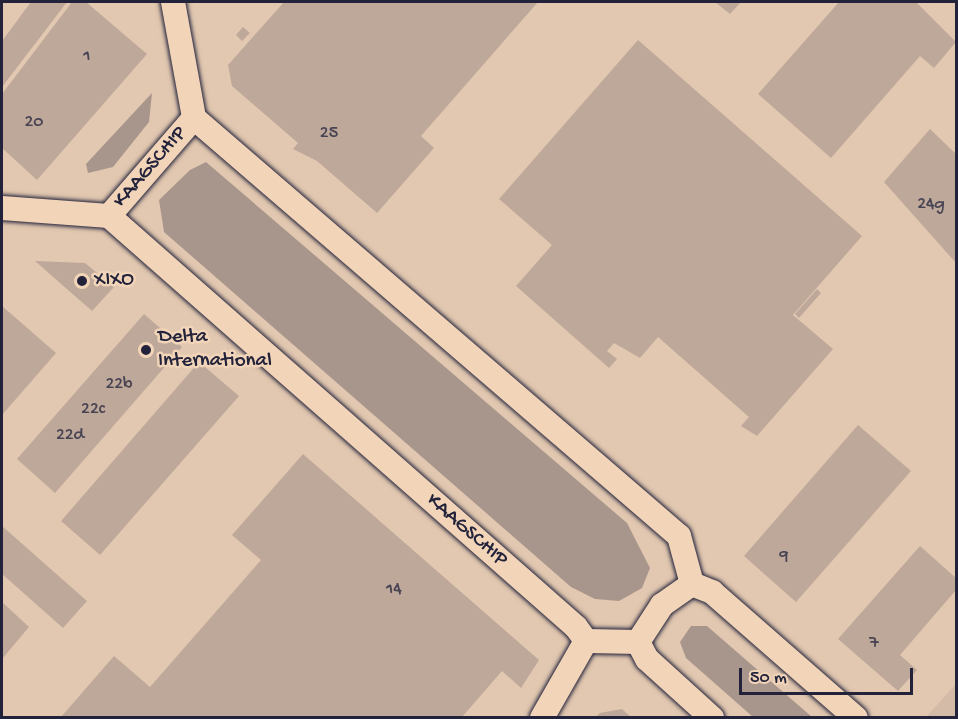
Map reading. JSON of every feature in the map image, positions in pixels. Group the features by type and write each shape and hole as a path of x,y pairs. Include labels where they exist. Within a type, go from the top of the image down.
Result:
{"street":[{"path":"173,2 194,118"},
{"name":"KAAGSCHIP","path":"586,641 576,627 109,216 194,118 679,536 692,584"},
{"path":"2,208 109,216"},
{"path":"638,642 663,605 692,584 712,592 856,717"},
{"path":"542,717 586,641 638,642"},
{"path":"638,642 647,659 712,717"}],"shaded area":[{"path":"2,2 956,2 956,717 2,717"},
{"path":"152,93 149,122 113,167 88,173 86,164"},
{"path":"206,162 627,523 650,568 642,588 619,601 595,599 571,587 164,232 159,200 190,170"},
{"path":"691,626 707,626 812,717 753,717 686,658 680,642"},
{"path":"956,684 956,717 926,717"}],"building":[{"path":"31,2 67,2 2,87 2,41"},
{"path":"72,2 86,2 147,54 37,180 2,148 2,94"},
{"path":"284,2 538,2 421,136 434,148 377,213 317,161 293,149 298,143 232,86 228,65"},
{"path":"715,2 741,2 730,14"},
{"path":"839,2 916,2 956,42 934,68 920,56 831,158 758,94"},
{"path":"243,27 250,33 242,41 236,35"},
{"path":"638,40 862,236 793,315 833,349 757,436 741,426 749,417 658,337 640,358 614,343 607,351 617,359 609,368 516,286 552,245 499,199"},
{"path":"930,129 956,154 956,263 884,182"},
{"path":"35,261 85,263 114,287 92,311"},
{"path":"817,289 821,293 799,318 795,314"},
{"path":"2,306 56,353 2,415"},
{"path":"144,314 182,347 55,493 17,459"},
{"path":"199,362 239,396 100,555 61,521"},
{"path":"858,425 911,471 796,602 744,556"},
{"path":"303,454 539,660 521,688 502,671 462,717 61,717 114,656 150,687 261,560 232,535"},
{"path":"2,526 87,601 63,628 2,574"},
{"path":"920,546 956,578 956,590 900,655 917,670 898,691 838,639"},
{"path":"2,602 29,627 2,659"},
{"path":"622,709 631,717 596,717 600,713"}],"place":[{"name":"XIXO","path":"82,281"},
{"name":"Delta International","path":"146,350"}]}
